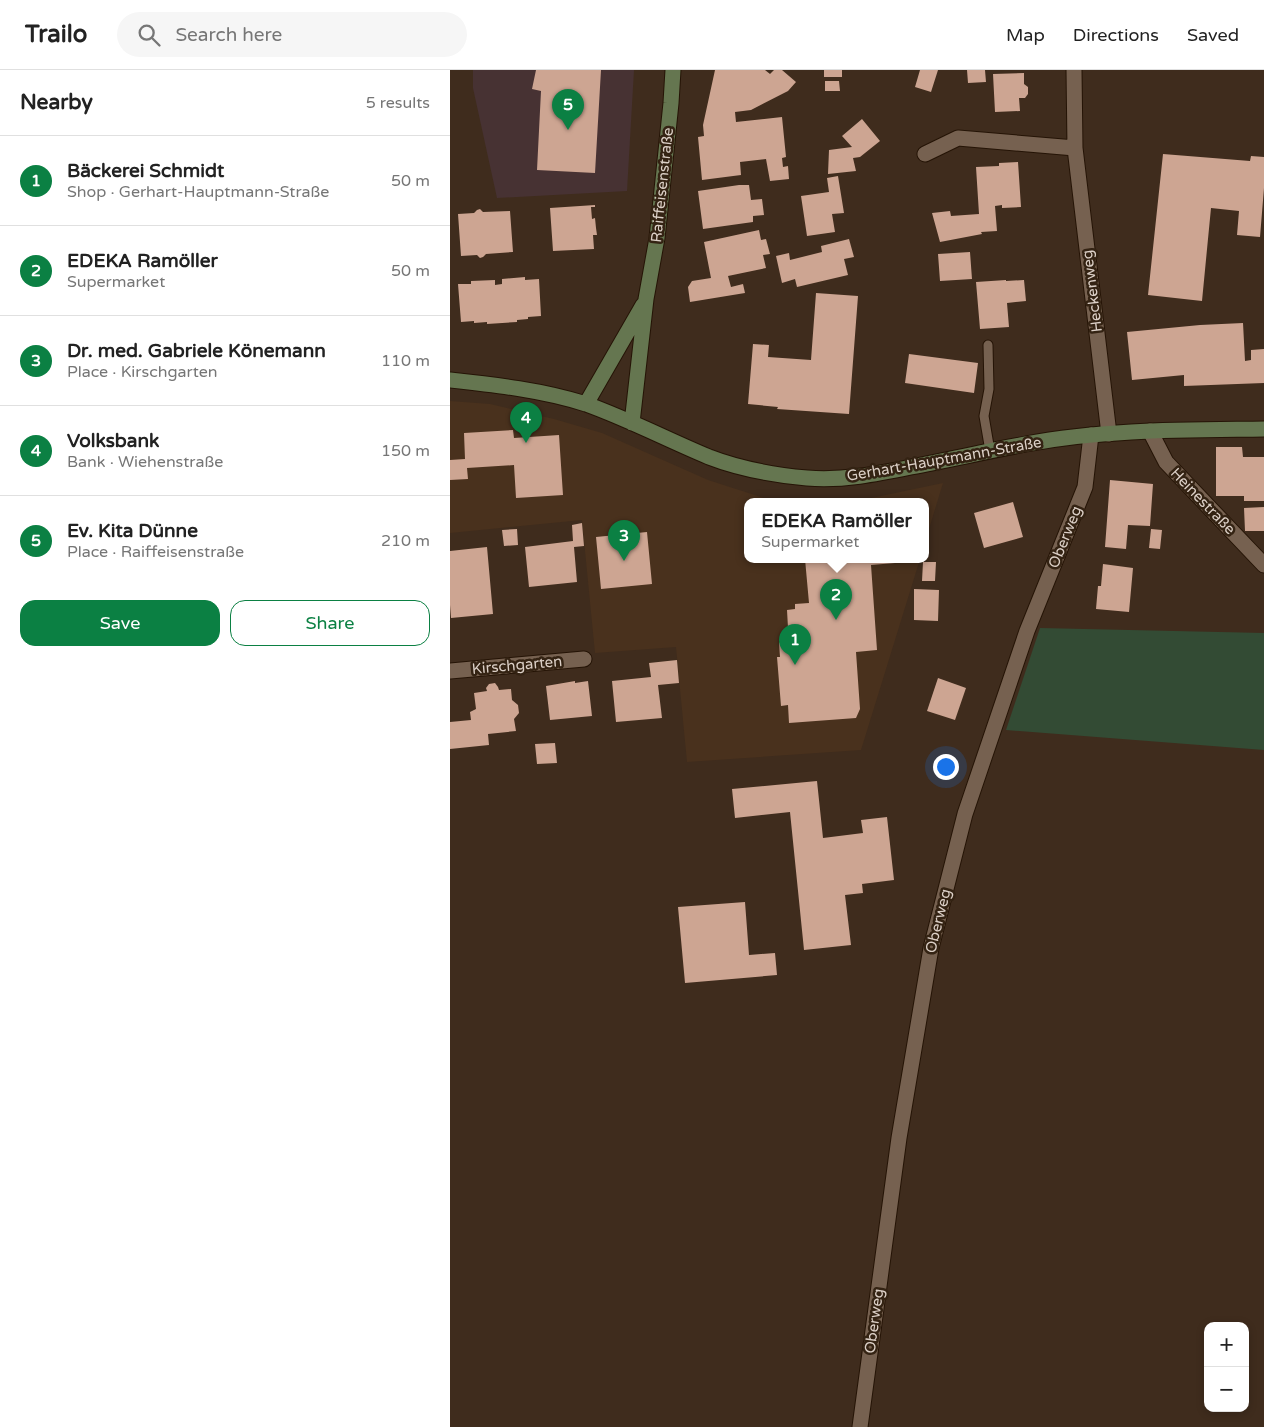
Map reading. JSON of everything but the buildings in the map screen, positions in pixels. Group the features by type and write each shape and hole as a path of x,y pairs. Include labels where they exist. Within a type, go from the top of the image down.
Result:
{"street":[{"name":"Raiffeisenstraße","path":"632,423 646,299 657,238 673,70"},
{"name":"Heckenweg","path":"1074,70 1075,148 1109,434"},
{"path":"925,154 958,138 1075,148"},
{"name":"Raiffeisenstraße","path":"586,404 646,299"},
{"name":"Gerhart-Hauptmann-Straße","path":"450,380 505,386 586,404 711,458 779,475 810,478 844,478 878,474 1026,443 1091,435 1150,431 1264,429"},
{"name":"Heinestraße","path":"1150,431 1166,462 1264,565"},
{"name":"Oberweg","path":"860,1427 899,1138 931,948 968,805 1027,631 1085,487 1091,435"},
{"name":"Kirschgarten","path":"450,671 584,658"}],"lane":[{"path":"988,345 989,389 984,416 990,451"}],"shaded area":[{"path":"473,70 634,70 627,191 497,198 473,88"},
{"path":"450,401 490,404 554,419 602,433 708,480 764,498 744,498 744,563 919,563 861,750 687,762 676,647 595,653 582,520 450,533"},
{"path":"943,483 929,529 929,498 871,498"}],"green space":[{"path":"1040,628 1264,633 1264,750 1006,730"}],"place":[{"name":"Ev. Kita Dünne","path":"568,130"},
{"name":"Volksbank","path":"526,443"},
{"name":"Dr. med. Gabriele Könemann","path":"624,561"},
{"name":"EDEKA Ramöller","path":"836,620"},
{"name":"Bäckerei Schmidt","path":"795,665"}]}
